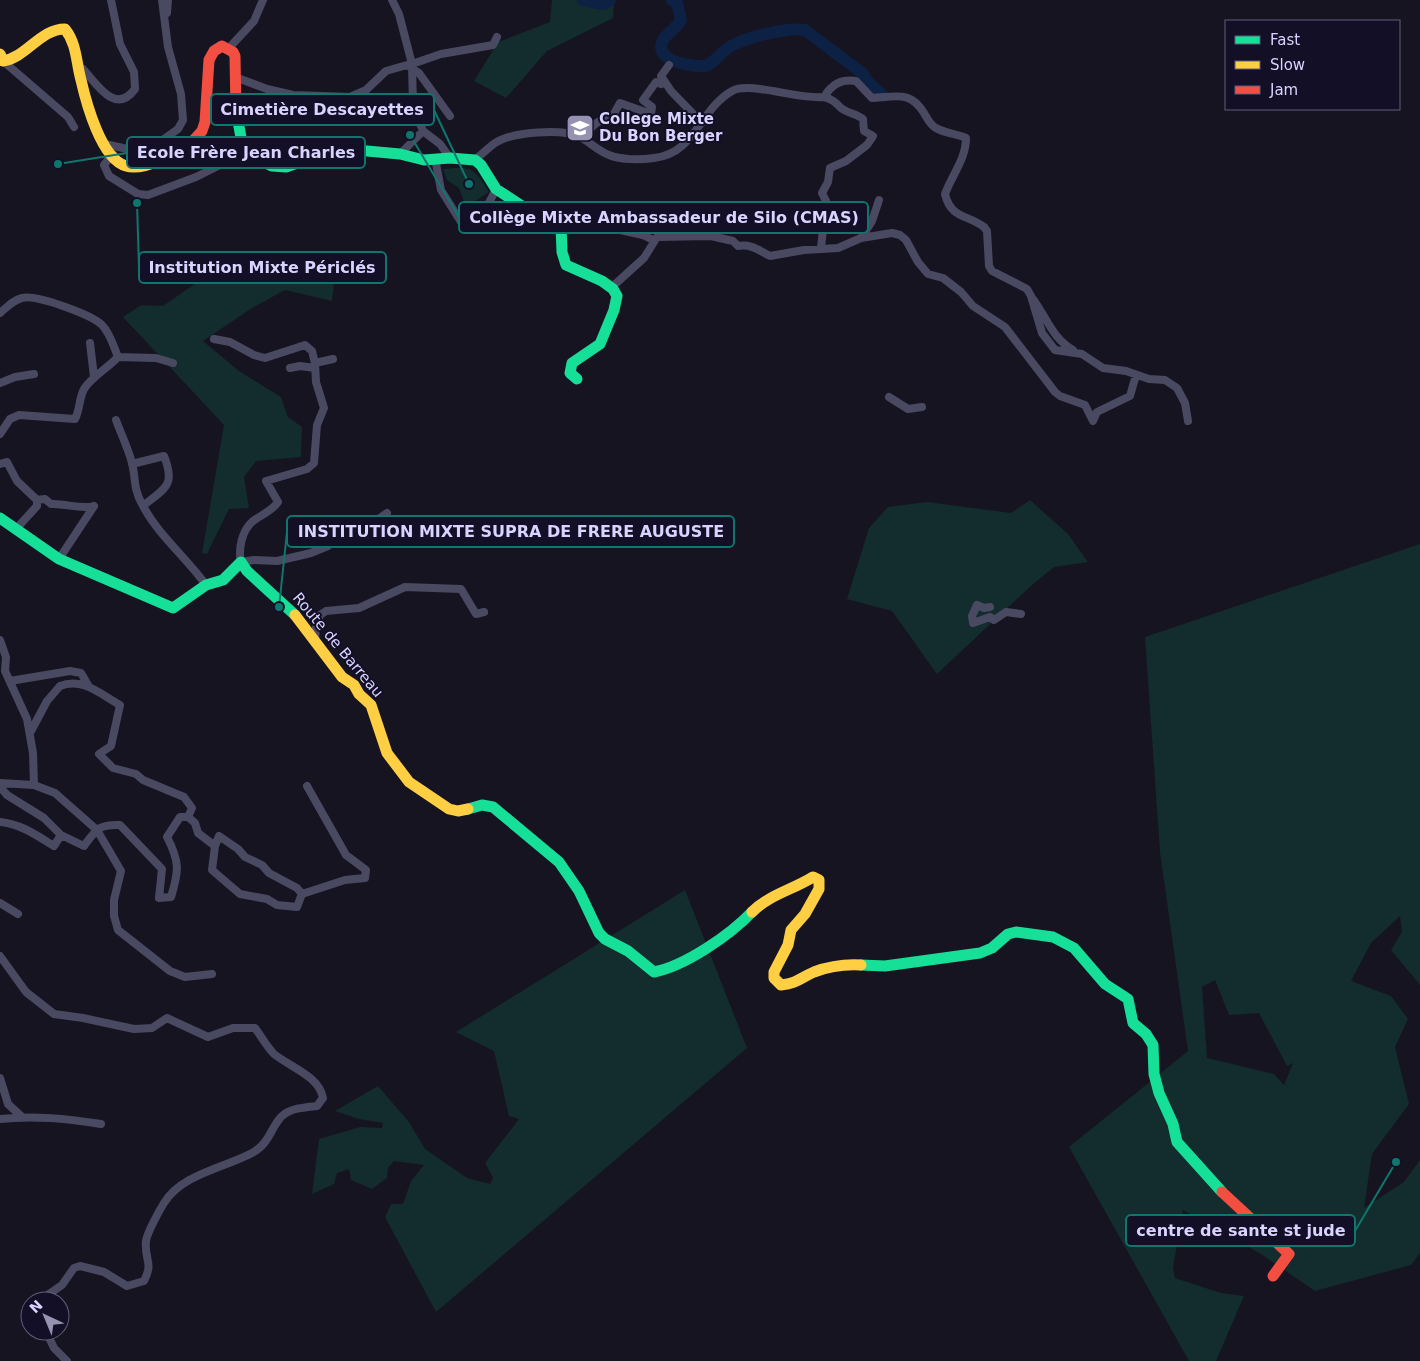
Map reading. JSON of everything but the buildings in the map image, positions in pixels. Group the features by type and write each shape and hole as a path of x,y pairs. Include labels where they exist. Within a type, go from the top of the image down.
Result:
{"street":[{"path":"79,68 83,69 104,94 119,99 133,92 136,85 134,72 120,44 111,0"},
{"path":"105,144 137,150 148,150 178,129 183,120 181,94 165,30 162,0"},
{"path":"165,30 168,0"},
{"path":"229,48 254,21 263,0"},
{"path":"392,0 399,14 413,66 413,106 422,131 440,144 450,158"},
{"path":"2,57 13,61 60,28 65,29 74,42 93,122 114,156 122,164 132,167 147,164 179,150 202,132 206,120 208,69 212,54 217,48 222,46 229,48 235,56 237,116 244,153"},
{"path":"235,77 267,89 293,95 350,97 366,90 386,71 407,65 413,66 441,54 493,45 497,37"},
{"path":"2,57 68,117 74,127"},
{"path":"669,65 661,76 702,123"},
{"path":"413,66 450,116"},
{"path":"580,137 594,124 603,120 610,121 620,103 651,114 652,106 643,100 656,82 661,84 663,79"},
{"path":"824,97 829,89 839,81 856,80 872,98 908,97 917,101 930,123 936,129 954,132 966,138 966,148 945,194 947,205 955,213 984,227 987,232 992,271 1026,289 1031,296 1037,320 1048,344 1054,350 1082,354 1103,368 1165,380 1177,388 1185,403 1188,421"},
{"path":"475,160 496,142 510,137 558,131 580,137 609,155 628,159 652,158 676,152 719,102 732,91 747,86 790,96 831,98 842,109 860,116 863,119 864,130 873,136 867,144 846,161 830,168 829,178 822,193 826,201 821,248"},
{"path":"400,154 422,131"},
{"path":"244,153 272,166 286,167 323,154 356,150 400,154 424,160 435,158 475,160 481,165 496,189 542,219 561,225 579,221 643,235 654,240"},
{"path":"114,156 111,156 104,165 109,176 138,194 148,195 196,176 244,153"},
{"path":"435,158 441,190 461,222 466,222 483,214 496,189"},
{"path":"861,238 872,221 878,200"},
{"path":"561,225 562,252 566,265 612,288 617,297 601,344 594,351 572,362 569,367 570,373 577,379"},
{"path":"612,288 644,258 654,240 666,236 711,236 733,241 738,246 748,245 756,247 770,256 821,248 838,248 861,238 892,233 906,240 918,262 928,274 943,278 961,292 974,306 1005,327 1055,392 1060,396 1084,405 1092,421 1097,412 1130,396 1136,375"},
{"path":"0,313 14,301 24,297 40,298 96,320 106,330 118,356"},
{"path":"214,339 230,342 254,355 265,358 305,345 312,351 316,382 324,408 317,425 314,463 308,469 266,481 278,502 274,507 250,523 245,531 239,554 241,562"},
{"path":"90,343 94,377"},
{"path":"0,434 10,420 19,415 75,419 80,409 83,391 94,377 100,375 118,356 156,358 173,363"},
{"path":"290,368 315,366 333,359"},
{"path":"0,383 14,377 34,374"},
{"path":"889,397 908,410 922,407"},
{"path":"116,420 132,464 134,489 143,506 159,530 193,567 206,585"},
{"path":"132,464 164,456 171,473 168,486 143,506"},
{"path":"0,464 7,462 17,481 37,500 37,506 15,530"},
{"path":"37,500 45,499 51,504 62,503 86,508 94,506 59,559"},
{"path":"0,518 59,559 173,608 206,585 223,580 241,562 254,560 278,561 311,553 328,546 335,534 346,528 360,532 387,513"},
{"name":"Route de Barreau","path":"241,562 247,571 291,610 342,677 354,685 358,694 371,705 387,753 409,782 438,799 449,809 458,811 482,805 493,807 559,862 579,891 599,933 605,939 628,951 654,972 665,970 692,957 743,922 763,901 797,887 813,877 819,880 819,889 805,914 791,930 788,945 774,972 774,978 781,985 796,984 812,973 842,964 885,966 980,953 992,948 1008,934 1016,932 1053,937 1063,942 1084,958 1105,984 1128,999 1133,1023 1146,1034 1153,1045 1155,1058 1154,1074 1159,1093 1174,1124 1176,1142 1220,1190 1271,1239 1280,1243 1289,1254 1273,1276"},
{"path":"315,640 320,614 326,610 359,608 405,587 462,589 476,614 484,612"},
{"path":"990,607 984,608 977,605 972,616 973,623 990,617 994,620 1006,612 1021,614"},
{"path":"0,640 6,657 5,671 27,719 33,753 34,785"},
{"path":"10,681 70,671 81,673 88,685"},
{"path":"30,733 47,701 60,686 78,683 88,685 120,705 116,733 111,746 100,754 113,768 136,774 143,780 184,797 192,808 188,817"},
{"path":"0,783 34,785 55,793 97,830 121,870 114,900 114,916 118,930 170,971 185,977 212,974"},
{"path":"302,894 345,880 365,878 366,870 346,855 307,786"},
{"path":"0,787 7,795 44,818 61,835 84,846 97,830 105,824 120,825 162,869 159,898 171,897 179,870 175,852 167,838 180,817 188,817 195,823 198,833 215,846"},
{"path":"0,822 22,827 39,835 54,846 61,835"},
{"path":"219,836 238,849 245,857 262,865 270,873 297,888 302,894 297,908 277,905 267,899 240,894 212,870 215,846 219,836"},
{"path":"0,903 18,914"},
{"path":"0,956 26,992 54,1014 134,1029 152,1028 167,1018 208,1037 232,1028 256,1028 273,1053 314,1080 322,1092 323,1098 317,1106 299,1108 281,1117 271,1137 253,1152 190,1180 172,1192 146,1240 150,1270 144,1282 128,1286 104,1272 80,1266 74,1268 62,1285 53,1291"},
{"path":"0,1078 8,1104 22,1117"},
{"path":"0,1119 22,1117 60,1118 101,1124"},
{"path":"51,1341 54,1348 67,1361"}],"green space":[{"path":"552,0 614,0 613,18 547,51 506,98 474,81 498,42 550,22"},
{"path":"460,168 472,170 489,192 466,207 459,188 447,180 443,169"},
{"path":"287,265 335,275 332,301 285,290 252,308 203,341 239,371 281,397 288,417 302,427 301,457 256,461 244,477 249,508 229,509 207,554 202,553 224,425 123,317 141,305 163,306 199,281 245,266"},
{"path":"1030,500 1068,534 1088,562 1054,567 1032,585 937,674 892,611 847,599 869,528 888,507 927,502 1011,513"},
{"path":"1420,544 1420,985 1391,950 1402,932 1400,916 1371,943 1351,981 1391,996 1408,1019 1395,1047 1409,1104 1372,1154 1364,1208 1404,1182 1420,1160 1420,1253 1411,1265 1315,1291 1261,1254 1183,1210 1173,1268 1175,1278 1221,1293 1244,1296 1216,1361 1189,1361 1069,1147 1188,1051 1160,852 1145,637","holes":["1215,980 1229,1015 1259,1013 1287,1066 1293,1063 1284,1085 1274,1074 1207,1058 1202,987"]},
{"path":"685,890 747,1048 436,1312 385,1217 391,1204 403,1204 411,1181 424,1165 394,1161 388,1168 387,1178 372,1189 351,1180 349,1169 337,1173 334,1184 312,1194 319,1139 360,1127 382,1128 383,1123 359,1119 335,1111 378,1086 409,1122 425,1149 467,1178 490,1184 493,1178 485,1163 519,1119 509,1116 494,1051 456,1032"}],"waterway":[{"path":"583,0 603,4 610,0"},
{"path":"672,0 677,3 681,20 665,37 661,47 663,53 674,61 682,64 704,66 735,44 765,34 787,30 805,30 862,73 868,82 883,96"}],"traffic: fast":[{"path":"236,111 244,153 272,166 286,167 323,154 356,150 400,154 424,160 450,158 475,160 481,165 496,189 542,219 561,225 562,252 566,265 602,281 613,289 617,296 614,310 600,344 572,363 570,373 577,379"},
{"path":"0,518 59,559 173,608 206,585 223,580 241,562 247,571 295,615"},
{"path":"468,809 482,805 493,807 559,862 579,891 599,933 605,939 628,951 654,972 666,969 693,956 719,940 752,912"},
{"path":"861,965 885,966 980,953 992,948 1008,934 1016,932 1053,937 1074,948 1105,984 1128,999 1133,1023 1146,1034 1153,1045 1154,1074 1159,1093 1173,1124 1177,1142 1222,1192"}],"traffic: slow":[{"path":"0,54 3,61 12,58 48,33 65,29 74,47 83,90 96,129 109,153 126,166 133,167 151,164 193,141"},
{"path":"295,615 342,677 354,685 359,694 371,705 387,753 409,782 449,809 458,811 468,809"},
{"path":"752,912 766,901 813,877 819,880 819,889 805,914 791,930 788,945 774,972 774,978 781,985 795,982 826,968 843,965 861,965"}],"traffic: jam":[{"path":"193,141 202,131 205,122 209,60 214,51 222,46 233,52 235,56 236,111"},
{"path":"1222,1192 1289,1254 1273,1276"}],"place":[{"name":"College Mixte Du Bon Berger","path":"580,128"},
{"name":"Collège Mixte Ambassadeur de Silo (CMAS)","path":"410,135"},
{"name":"Ecole Frère Jean Charles","path":"58,164"},
{"name":"Cimetière Descayettes","path":"469,184"},
{"name":"Institution Mixte Périclés","path":"137,203"},
{"name":"INSTITUTION MIXTE SUPRA DE FRERE AUGUSTE","path":"279,607"},
{"name":"centre de sante st jude","path":"1396,1162"}]}
